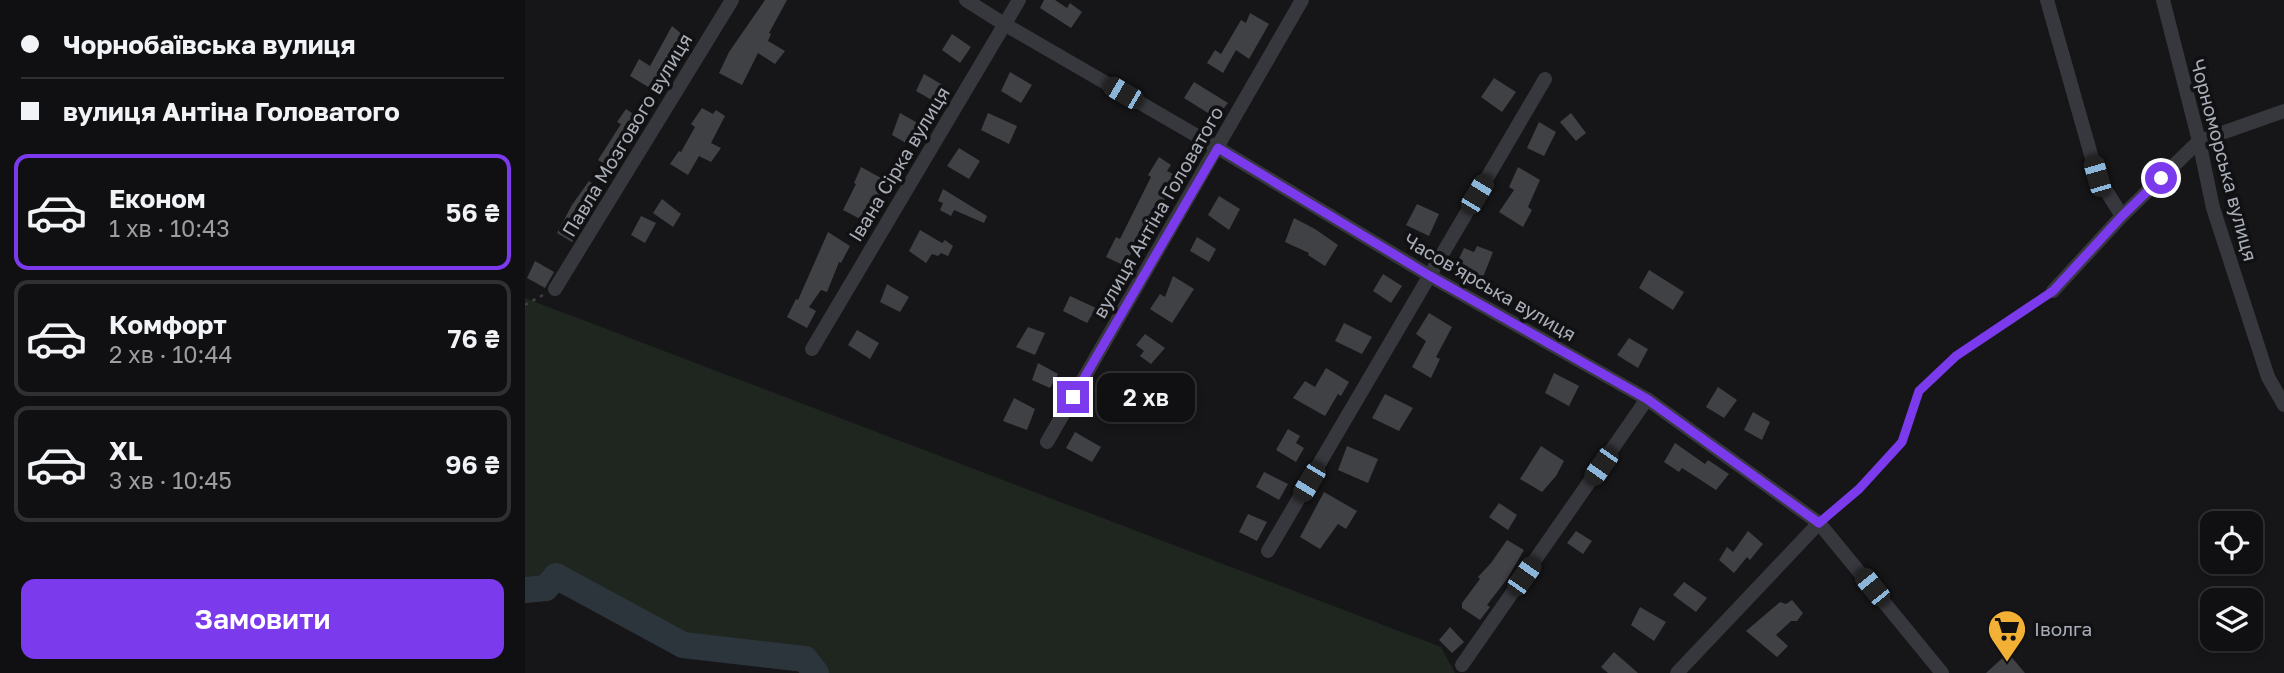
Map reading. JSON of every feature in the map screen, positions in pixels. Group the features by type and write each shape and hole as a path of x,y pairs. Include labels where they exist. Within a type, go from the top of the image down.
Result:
{"street":[{"name":"Павла Мозгового вулиця","path":"555,289 732,0"},
{"name":"Часов'ярська вулиця","path":"966,0 1430,276 1647,399 1819,523 1942,673"},
{"name":"Івана Сірка вулиця","path":"812,349 1019,0"},
{"name":"вулиця Антіна Головатого","path":"1047,442 1302,0"},
{"path":"2047,0 2097,176 2122,216"},
{"name":"Чорноморська вулиця","path":"2164,0 2213,208 2268,377 2284,405"},
{"path":"1268,551 1545,79"},
{"path":"2053,291 2122,216 2199,141 2284,111"},
{"path":"1462,665 1647,399"},
{"path":"1677,673 1819,523"}],"lane":[{"path":"1819,523 1859,489 1902,442 1919,391 1956,356 2053,291"}],"path":[{"path":"525,305 555,289"}],"shaded area":[{"path":"525,298 1441,647 1455,673 816,673 805,659 683,645 557,576 546,588 525,590"}],"building":[{"path":"765,0 787,0 769,33 771,34 768,41 785,51 775,64 758,53 742,85 719,73 729,52"},
{"path":"1044,0 1055,0 1067,8 1070,3 1082,12 1071,28 1040,8"},
{"path":"1250,13 1269,24 1249,59 1236,50 1223,73 1207,63 1215,50 1221,54 1241,20 1246,23"},
{"path":"672,26 689,40 655,91 630,76 639,59 650,66"},
{"path":"952,34 971,47 960,63 942,50"},
{"path":"1010,72 1032,85 1021,103 1001,91"},
{"path":"924,74 946,87 937,103 916,91"},
{"path":"1494,78 1516,92 1502,112 1481,97"},
{"path":"1194,82 1228,103 1216,118 1184,98"},
{"path":"702,108 713,114 716,110 725,116 711,143 721,148 711,162 699,156 688,175 670,164 679,151 681,152 695,127 691,124"},
{"path":"626,109 642,120 631,136 634,138 613,169 598,160 621,124 617,122"},
{"path":"900,113 921,125 911,146 892,135"},
{"path":"988,113 1017,126 1009,144 981,130"},
{"path":"1571,113 1586,133 1576,141 1560,122"},
{"path":"1539,122 1556,132 1544,156 1527,148"},
{"path":"959,148 980,161 969,179 947,166"},
{"path":"1159,157 1171,165 1167,171 1175,175 1154,218 1159,221 1152,232 1143,228 1125,266 1106,257 1116,237 1120,239 1151,177 1148,175"},
{"path":"861,167 883,179 877,188 884,194 866,222 843,210"},
{"path":"1518,167 1540,180 1528,207 1532,210 1523,227 1499,212 1514,190 1509,187"},
{"path":"589,181 603,192 582,218 586,220 572,242 557,233"},
{"path":"943,189 987,216 984,223 954,210 951,216 940,210 943,203 938,201"},
{"path":"1219,196 1240,209 1229,230 1208,215"},
{"path":"662,199 681,214 673,227 653,213"},
{"path":"1417,204 1439,214 1429,236 1406,225"},
{"path":"641,216 656,223 645,243 631,235"},
{"path":"1294,218 1338,245 1325,266 1308,255 1309,253 1285,242"},
{"path":"920,230 953,246 948,256 941,253 938,256 932,254 926,263 909,251"},
{"path":"828,232 850,246 841,263 839,262 827,292 821,290 809,307 816,311 807,328 787,317 796,299 798,300"},
{"path":"1197,237 1216,249 1209,262 1190,251"},
{"path":"1477,246 1493,252 1483,277 1456,265 1464,248 1474,252"},
{"path":"535,261 554,272 545,288 527,278"},
{"path":"1649,270 1684,292 1673,310 1639,288"},
{"path":"1383,274 1402,286 1391,303 1373,291"},
{"path":"1173,276 1194,289 1172,323 1150,309 1160,294 1165,297"},
{"path":"887,284 909,297 900,312 880,302"},
{"path":"1070,296 1096,308 1087,323 1063,311"},
{"path":"1429,313 1452,327 1436,357 1440,359 1431,378 1412,367 1426,341 1416,334"},
{"path":"1344,323 1372,337 1362,354 1335,341"},
{"path":"1028,327 1045,333 1035,355 1016,347"},
{"path":"857,330 879,343 870,359 848,345"},
{"path":"1145,334 1165,348 1151,364 1140,356 1144,351 1136,345"},
{"path":"1629,338 1648,349 1638,368 1617,355"},
{"path":"1038,363 1058,374 1050,388 1032,380"},
{"path":"1326,368 1349,382 1325,416 1293,398 1305,381 1315,387"},
{"path":"1112,373 1135,387 1123,405 1100,393"},
{"path":"1554,373 1579,386 1569,406 1545,393"},
{"path":"1718,387 1737,400 1724,418 1706,407"},
{"path":"1385,394 1413,408 1399,431 1372,418"},
{"path":"1014,398 1035,409 1027,430 1003,421"},
{"path":"1753,412 1770,422 1762,440 1744,430"},
{"path":"1288,429 1300,436 1296,443 1304,448 1296,462 1276,450"},
{"path":"1075,432 1101,447 1092,462 1066,448"},
{"path":"1675,443 1705,464 1708,460 1729,474 1716,490 1682,468 1679,472 1664,462"},
{"path":"1347,446 1378,459 1368,483 1338,470"},
{"path":"1541,446 1564,461 1556,476 1542,492 1520,479"},
{"path":"1264,472 1288,484 1279,500 1256,487"},
{"path":"1324,492 1357,511 1346,529 1338,524 1320,549 1300,537"},
{"path":"1499,503 1517,515 1508,530 1489,517"},
{"path":"1248,514 1267,522 1257,541 1239,532"},
{"path":"1576,531 1592,541 1583,554 1567,543"},
{"path":"1748,531 1763,544 1750,560 1747,557 1734,573 1719,560 1727,547 1733,552"},
{"path":"1507,540 1524,550 1480,620 1462,608 1462,603"},
{"path":"1684,582 1707,598 1696,612 1673,595"},
{"path":"1792,600 1803,613 1797,621 1791,621 1776,635 1788,646 1777,657 1746,631 1780,602 1786,604"},
{"path":"1640,607 1666,622 1654,641 1631,625"},
{"path":"1450,627 1464,642 1452,653 1439,640"},
{"path":"1614,652 1638,673 1608,673 1601,667"},
{"name":"Іволга","path":"2008,653 2025,673 1986,673"}],"waterway":[{"path":"525,590 546,588 556,576 683,645 805,659 816,673"}],"place":[{"name":"Іволга","path":"2007,663"}],"route":[{"path":"1073,397 1218,148 1430,276 1647,399 1819,523 1859,489 1902,442 1919,391 1956,356 2053,291 2161,178"}]}
